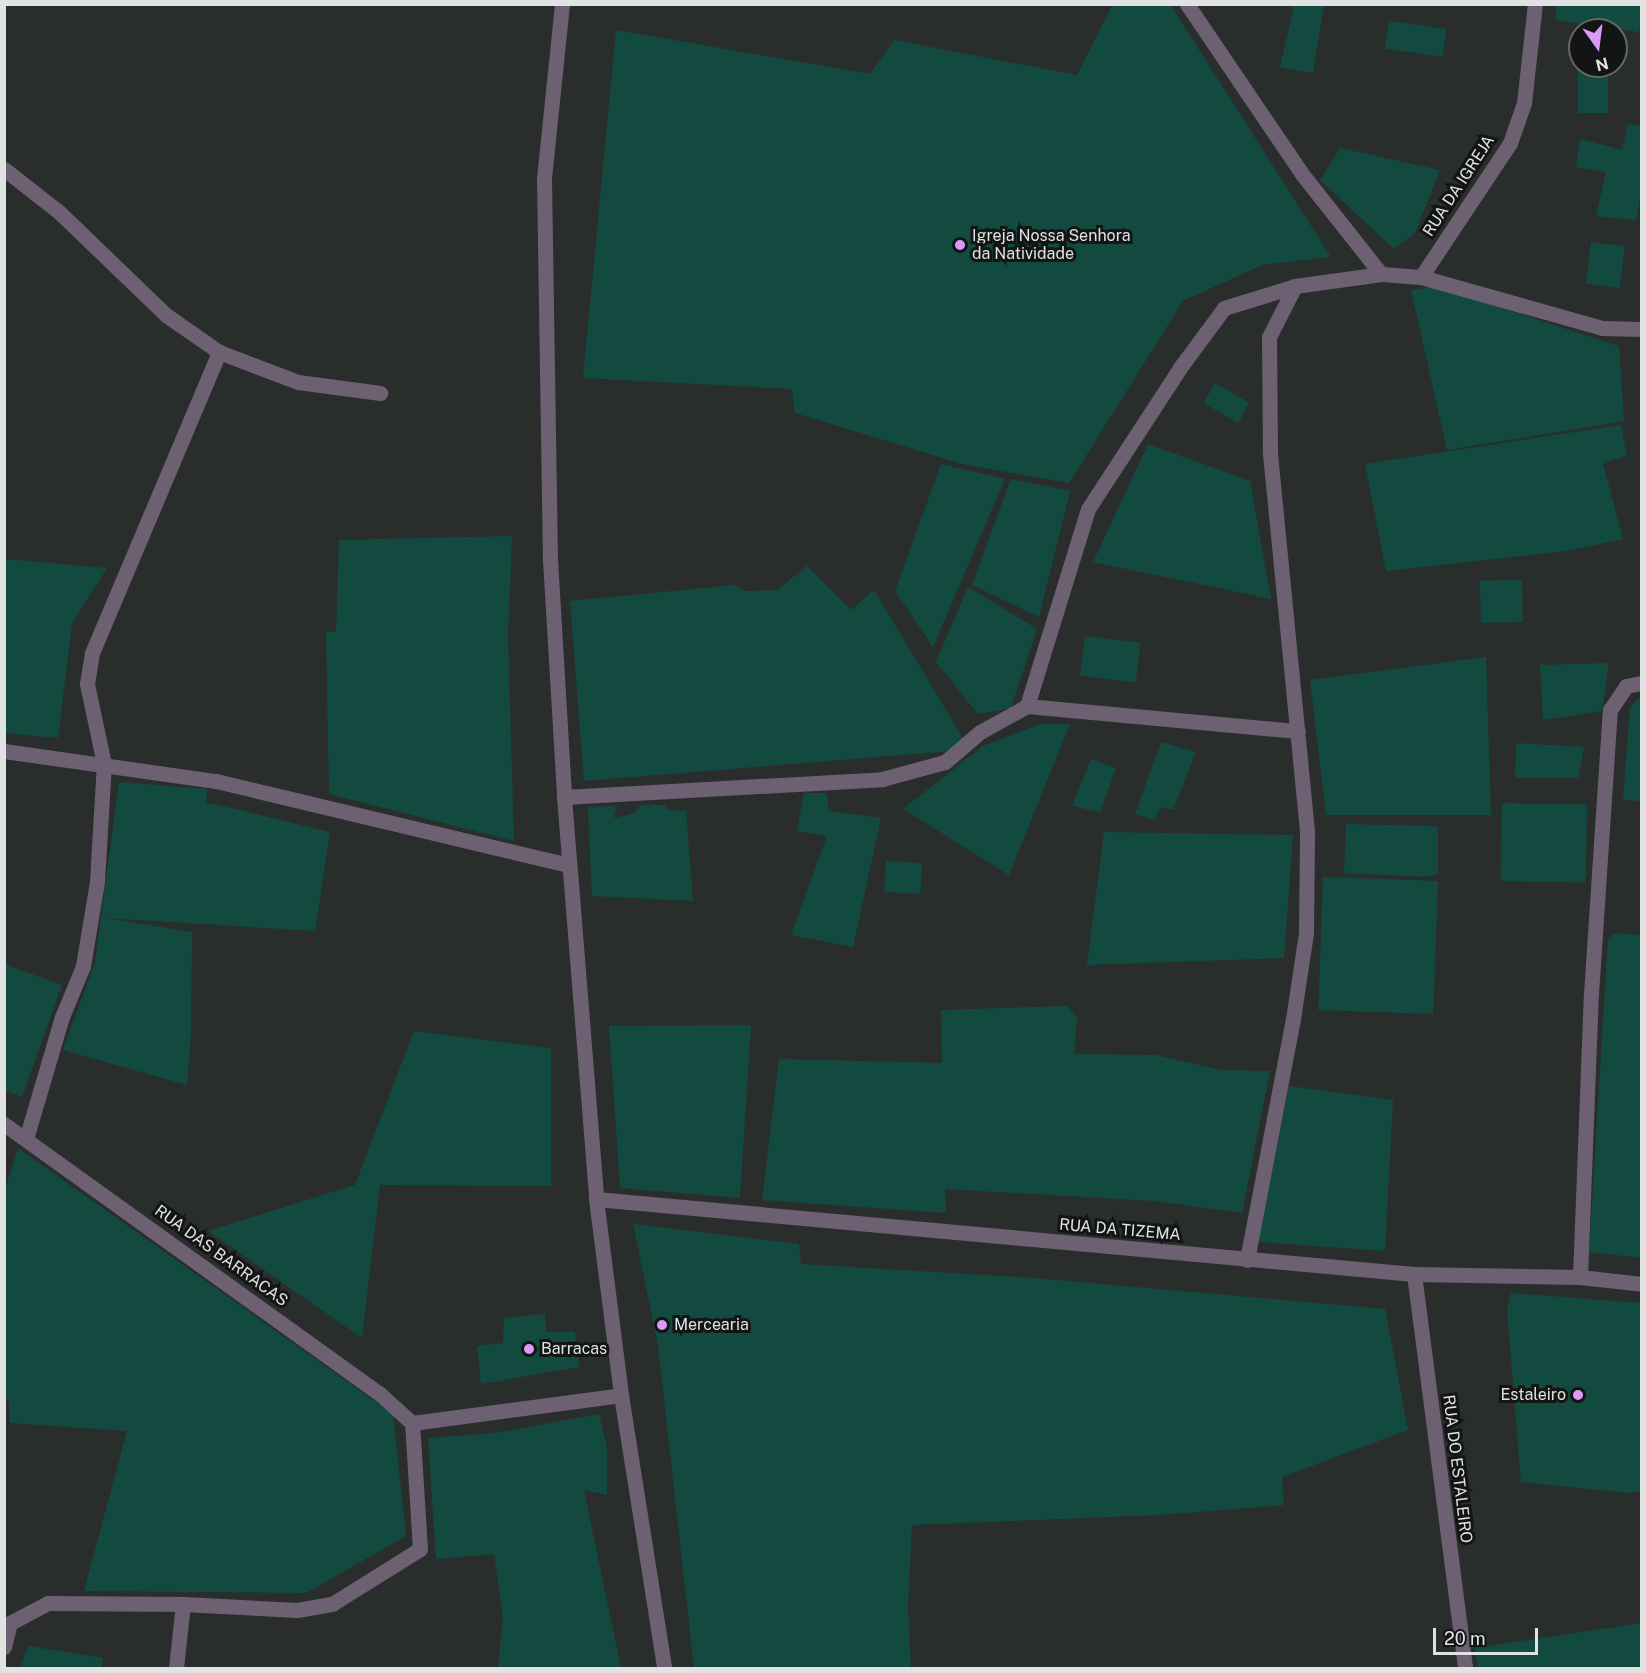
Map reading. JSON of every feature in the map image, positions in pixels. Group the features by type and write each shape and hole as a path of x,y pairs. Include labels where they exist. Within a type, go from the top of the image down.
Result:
{"street":[{"path":"562,4 544,179 550,559 568,865 596,1198 621,1395 664,1668"},
{"path":"1187,4 1302,174 1381,274"},
{"name":"RUA DA IGREJA","path":"1421,277 1510,143 1524,103 1535,4"},
{"path":"4,169 58,212 166,315 219,352 298,382 380,393"},
{"path":"1027,706 1088,509 1182,365 1224,308 1295,286 1381,274 1421,277 1602,328 1641,329"},
{"path":"1247,1260 1293,1019 1306,933 1307,831 1270,451 1269,337 1295,286"},
{"path":"26,1138 62,1017 83,966 97,881 104,764 87,684 92,653 219,352"},
{"path":"1580,1277 1591,994 1610,710 1626,686 1641,683"},
{"path":"564,797 882,779 945,762 980,732 1027,706 1298,731"},
{"path":"4,751 216,781 568,865"},
{"name":"RUA DAS BARRACAS","path":"4,1124 380,1394 412,1423"},
{"name":"RUA DA TIZEMA","path":"596,1198 1414,1274 1580,1277 1641,1284"},
{"name":"RUA DO ESTALEIRO","path":"1414,1274 1465,1668"},
{"path":"4,1647 10,1623 48,1603 183,1604 297,1610 332,1604 420,1549 412,1423 621,1395"},
{"path":"176,1668 183,1604"}],"building":[{"name":"Igreja Nossa Senhora da Natividade","path":"1113,4 1170,4 1331,257 1262,265 1183,301 1069,483 962,464 795,413 792,389 583,378 616,30 870,74 894,40 1077,75"},
{"path":"1288,4 1324,4 1313,73 1280,67 1294,7"},
{"path":"1557,4 1642,4 1639,32 1628,30 1628,18 1568,18 1568,22 1555,20"},
{"path":"1389,21 1446,29 1443,57 1385,49"},
{"path":"1578,78 1608,78 1608,113 1578,113"},
{"path":"1628,124 1642,126 1642,189 1636,220 1596,216 1606,172 1576,167 1580,139 1622,150"},
{"path":"1340,148 1440,170 1415,233 1394,249 1320,180"},
{"path":"1591,242 1625,246 1620,288 1586,284"},
{"path":"1437,287 1619,346 1624,421 1447,450 1411,290"},
{"path":"1215,383 1250,403 1238,423 1204,403"},
{"path":"1621,425 1627,455 1603,464 1623,539 1567,551 1386,571 1365,464"},
{"path":"1148,444 1250,481 1271,599 1093,562"},
{"path":"941,464 1005,479 933,647 895,591"},
{"path":"1011,479 1070,491 1039,617 972,585"},
{"path":"512,536 508,637 514,841 329,794 326,631 336,632 339,540"},
{"path":"4,559 107,568 72,623 58,738 4,733"},
{"path":"807,566 851,610 874,590 963,738 951,751 584,781 570,601 735,585 745,591 777,590"},
{"path":"1522,580 1523,622 1481,623 1480,581"},
{"path":"968,587 1037,629 1011,708 978,714 936,662"},
{"path":"1085,636 1141,643 1136,683 1080,676"},
{"path":"1486,657 1491,815 1326,815 1310,680"},
{"path":"1609,663 1602,711 1543,720 1540,665"},
{"path":"1642,694 1642,801 1623,800 1630,708"},
{"path":"1040,724 1070,724 1009,875 903,809 983,746"},
{"path":"1161,742 1196,752 1173,810 1160,807 1155,820 1135,814"},
{"path":"1516,743 1584,747 1578,778 1515,778"},
{"path":"1091,759 1116,768 1100,812 1072,806"},
{"path":"119,782 207,789 206,802 330,832 315,931 104,918 192,932 191,1033 187,1085 63,1050 95,962"},
{"path":"804,793 827,793 829,811 881,818 853,947 791,935 827,836 797,831"},
{"path":"1502,803 1587,804 1586,882 1501,881"},
{"path":"640,805 665,805 669,811 686,810 693,901 592,896 588,807 617,806 614,818 635,813"},
{"path":"1346,824 1438,826 1438,874 1427,877 1344,873"},
{"path":"1104,832 1293,835 1284,958 1087,965"},
{"path":"886,861 922,863 920,894 884,892"},
{"path":"1323,877 1438,881 1433,1014 1318,1010"},
{"path":"1615,933 1642,935 1642,1258 1589,1252 1608,939"},
{"path":"4,964 62,985 22,1097 4,1090"},
{"path":"1067,1006 1077,1017 1074,1054 1155,1055 1221,1070 1270,1071 1242,1213 1155,1201 945,1189 946,1213 762,1200 779,1059 942,1063 941,1010"},
{"path":"751,1025 740,1198 620,1188 609,1026"},
{"path":"414,1031 551,1048 551,1186 380,1185 362,1338 208,1231 355,1185"},
{"path":"1289,1086 1393,1100 1385,1251 1258,1242"},
{"path":"18,1148 393,1414 406,1536 306,1593 84,1591 127,1431 10,1423 9,1400 4,1399 4,1193"},
{"path":"633,1224 799,1244 801,1264 1033,1278 1385,1309 1408,1430 1282,1477 1284,1505 1160,1515 912,1525 908,1606 911,1668 694,1668 658,1345"},
{"name":"Estaleiro","path":"1511,1293 1642,1303 1642,1491 1630,1493 1521,1482 1507,1309"},
{"path":"545,1314 546,1332 575,1332 579,1367 481,1384 477,1346 503,1343 504,1318"},
{"path":"599,1414 607,1447 607,1495 584,1490 621,1668 498,1668 503,1616 494,1554 436,1559 428,1438 495,1433"},
{"path":"1642,1623 1642,1668 1478,1668 1474,1648"},
{"path":"28,1646 103,1658 102,1668 20,1668"}],"place":[{"name":"Igreja Nossa Senhora da Natividade","path":"960,245"},
{"name":"Mercearia","path":"662,1325"},
{"name":"Barracas","path":"529,1349"},
{"name":"Estaleiro","path":"1578,1395"}]}
